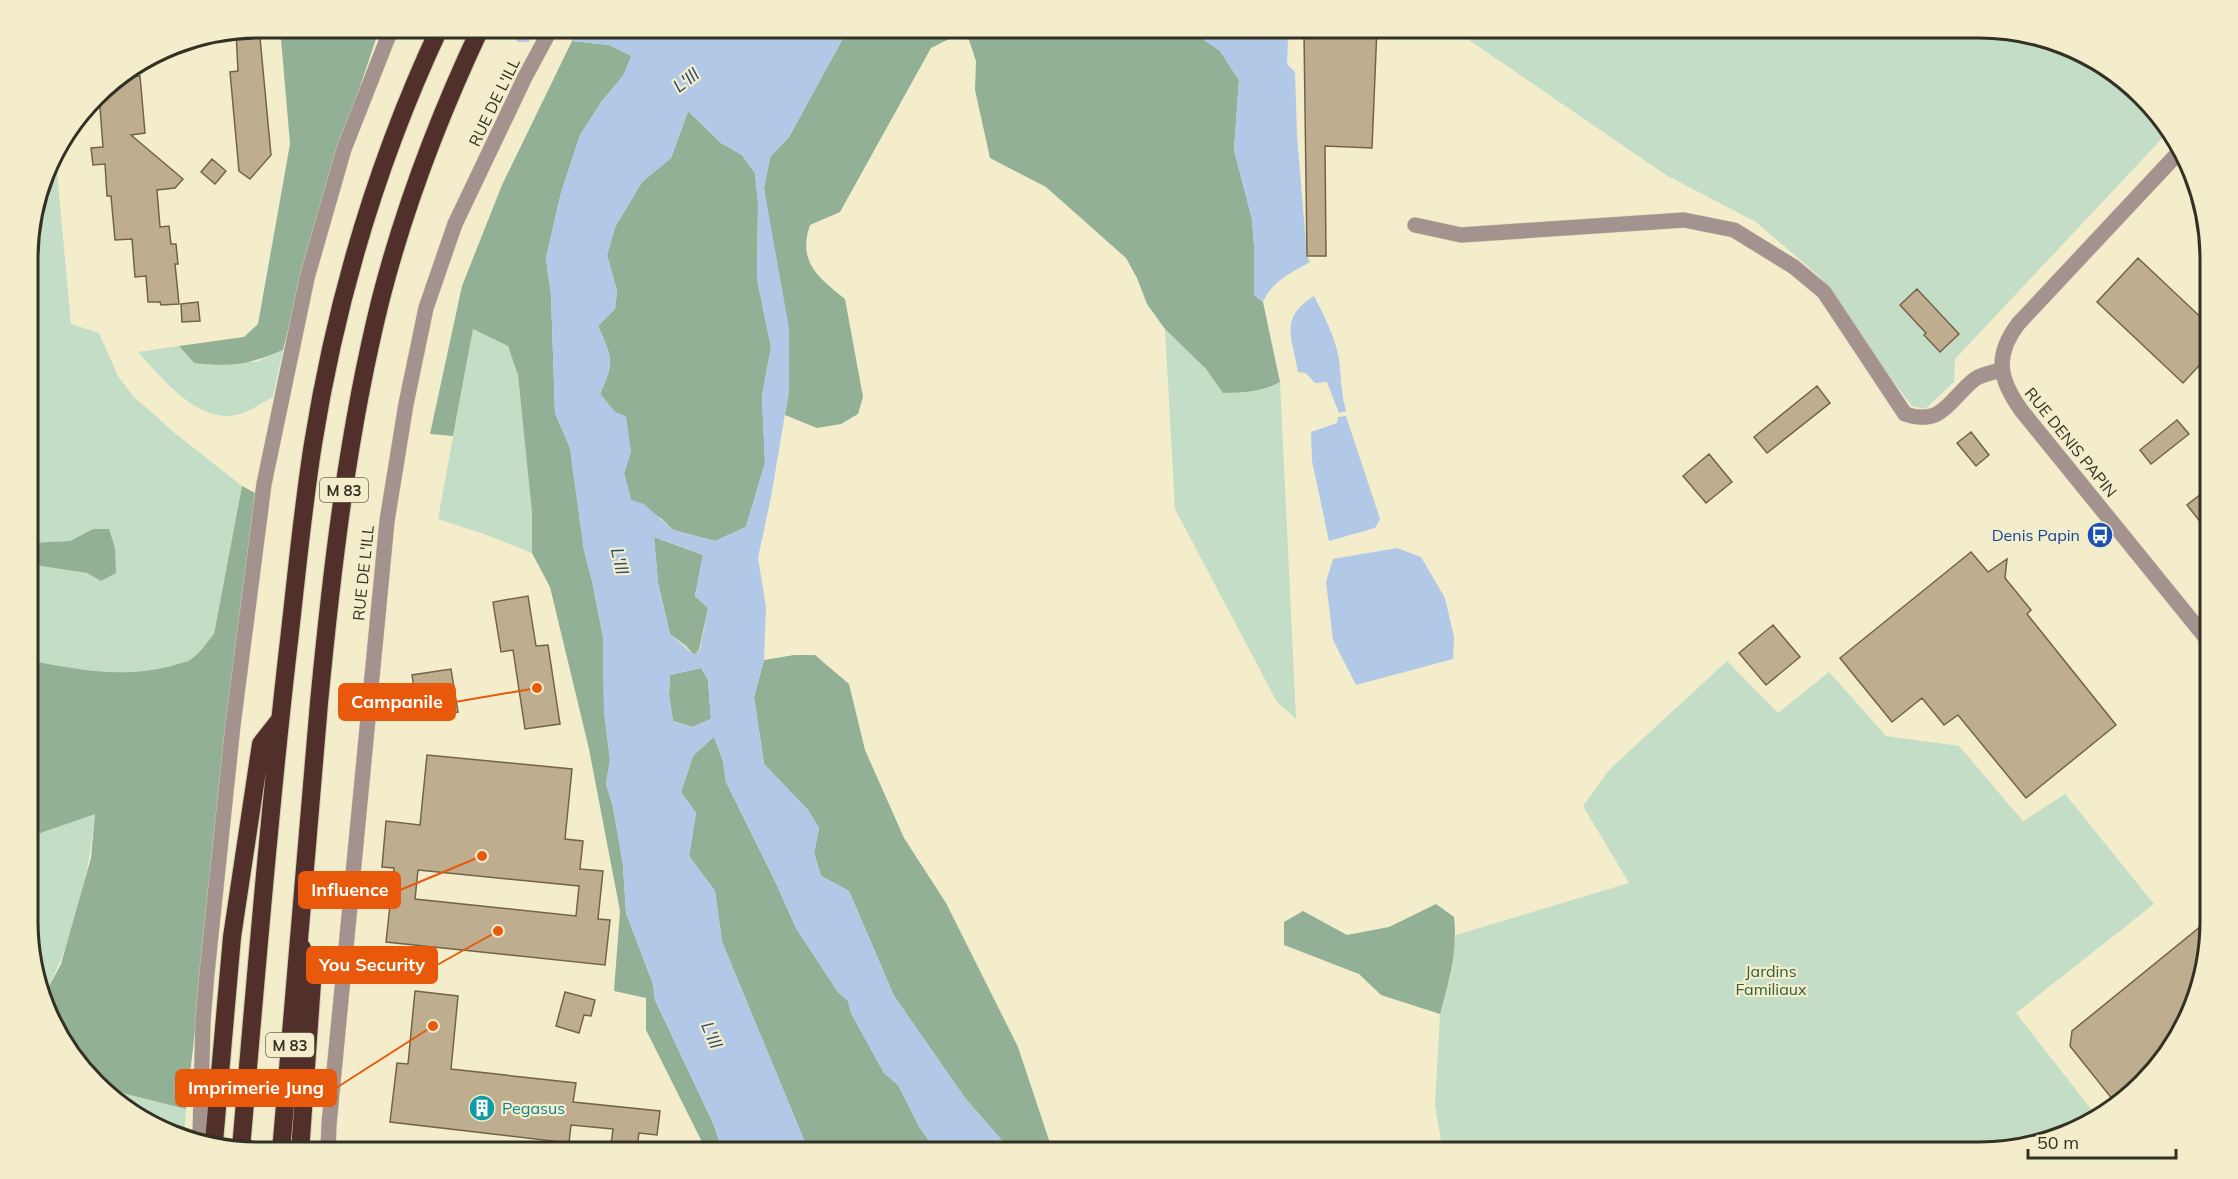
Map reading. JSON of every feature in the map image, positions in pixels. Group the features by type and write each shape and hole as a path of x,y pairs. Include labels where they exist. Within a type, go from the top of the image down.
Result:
{"highway":[{"name":"M 83","path":"242,1141 279,721 313,444 338,316 378,175 434,38"},
{"name":"M 83","path":"282,1142 329,600 342,504 363,384 382,297 417,181 476,38"},
{"path":"214,1137 232,937 261,744 279,721"},
{"path":"299,937 312,982 301,1142"}],"street":[{"path":"200,1134 202,1021 232,737 264,484 307,278 344,149 388,38"},
{"name":"RUE DE L'ILL","path":"329,1142 387,520 406,404 426,308 455,224 546,38"},
{"path":"1415,225 1461,235 1684,220 1734,230 1794,267 1824,292 1905,414 1917,418 1936,416 1977,377 2002,370 2006,344 2018,324 2175,156"},
{"name":"RUE DENIS PAPIN","path":"2002,370 2004,383 2021,410 2200,631"}],"green space":[{"path":"281,38 376,38 321,203 283,350 240,364 194,363 179,346 244,337 258,324 290,144"},
{"path":"843,38 951,38 931,48 840,212 810,225 806,249 813,268 845,299 863,397 858,414 841,424 817,428 785,415 789,390 764,188 770,157 789,137"},
{"path":"962,38 1202,38 1220,51 1239,80 1234,150 1252,219 1254,295 1263,302 1280,382 1253,391 1223,393 1206,369 1165,329 1147,304 1126,258 1046,187 990,158 975,90 976,61 969,40"},
{"path":"1466,38 2009,39 2051,49 2090,67 2136,102 2164,137 1955,359 1954,382 1925,409 1912,406 1852,327 1820,277 1756,222 1666,175"},
{"path":"572,41 609,45 632,56 623,76 602,101 580,135 561,193 546,258 551,295 555,413 570,448 584,550 603,637 604,711 610,760 606,784 613,807 623,865 626,913 653,984 655,1000 713,1123 720,1142 702,1142 646,1030 646,998 614,991 620,911 589,749 550,587 532,553 532,513 518,375 508,346 473,329 453,436 430,434 462,286 502,185"},
{"path":"688,111 721,143 742,155 755,173 758,203 757,279 771,347 762,396 765,463 746,527 715,541 673,530 662,519 631,500 624,473 631,451 615,412 600,394 608,374 610,360 598,326 615,309 617,291 607,255 615,227 642,182 671,158"},
{"path":"57,168 71,324 99,333 118,376 133,396 176,434 242,486 214,634 188,661 135,672 99,671 38,662 38,566 87,573 101,581 93,529 70,541 38,543 38,244 45,201"},
{"path":"473,329 509,346 518,375 532,513 532,553 438,519"},
{"path":"1165,329 1206,369 1223,393 1253,391 1280,382 1296,719 1277,702 1175,509"},
{"path":"179,346 194,363 256,362 283,350 273,397 253,409 225,416 196,407 170,386 138,352"},
{"path":"242,486 257,494 186,1109 126,1094 113,1087 83,1055 67,1031 49,992 48,988 61,964 91,858 95,814 38,834 38,662 99,671 153,670 188,661 214,634"},
{"path":"93,529 109,529 115,548 116,573 101,581 87,573 38,566 38,543 70,541"},
{"path":"654,537 703,555 695,596 708,608 699,650 694,655 670,634 658,583"},
{"path":"794,655 815,655 849,684 865,750 904,838 946,903 1018,1047 1050,1142 1003,1142 965,1098 894,996 849,891 821,876 814,853 819,828 808,810 764,764 754,697 764,660"},
{"name":"Jardins Familiaux","path":"1727,661 1778,713 1829,672 1886,736 1959,746 2023,821 2065,794 2154,904 2016,1013 2092,1111 2064,1125 2037,1134 2009,1140 1980,1142 1441,1142 1435,1105 1440,1014 1450,978 1456,935 1629,883 1583,806 1609,770"},
{"path":"701,668 708,680 711,719 692,727 673,721 669,695 670,675"},
{"path":"714,736 723,761 726,782 796,928 838,992 848,1001 851,1013 884,1073 898,1085 920,1128 930,1142 805,1142 722,942 715,891 689,856 696,813 681,792 693,756"},
{"path":"95,813 89,860 79,906 64,951 48,988 38,935 38,834"},
{"path":"1436,904 1454,917 1455,929 1452,966 1440,1014 1381,995 1359,974 1284,945 1284,922 1303,911 1347,935 1389,927"},
{"path":"118,1091 126,1094 186,1109 184,1129 148,1112"}],"water":[{"name":"L'Ill","path":"505,38 843,38 789,137 770,157 764,188 789,328 789,390 758,558 766,607 764,660 754,697 764,764 808,810 819,828 814,853 821,876 849,891 894,996 965,1098 1003,1142 930,1142 920,1128 898,1085 884,1073 851,1013 848,1001 838,992 796,928 726,782 723,761 714,737 693,756 681,792 696,813 689,856 715,891 722,942 805,1142 720,1142 713,1123 655,1000 653,984 626,913 623,865 613,807 606,784 610,760 604,711 603,637 584,550 570,448 555,413 551,295 546,258 561,193 580,135 602,101 623,76 631,56 609,45 572,41 519,42","holes":["688,111 721,143 742,155 755,173 758,203 757,279 771,347 762,396 765,463 746,527 715,541 673,530 644,504 631,500 624,473 631,451 626,416 615,412 600,394 608,374 610,360 598,326 615,309 617,291 607,255 615,227 642,182 671,158","654,537 703,555 695,596 708,608 700,650 694,655 670,634 658,583","701,668 708,680 711,719 692,727 673,721 669,695 670,675"]},
{"path":"1202,38 1249,38 1252,40 1253,38 1289,38 1287,64 1295,72 1297,134 1307,256 1310,262 1271,288 1263,302 1254,295 1252,219 1234,150 1239,80 1220,51"},
{"path":"1314,296 1332,334 1339,359 1346,411 1339,413 1327,382 1315,383 1306,373 1298,372 1291,338 1292,320 1303,304"},
{"path":"1346,416 1380,519 1375,528 1329,541 1312,461 1311,432 1337,423 1338,417"},
{"path":"1397,548 1421,557 1445,598 1454,637 1453,659 1356,685 1333,640 1326,582 1333,559"}],"pier":[{"path":"494,38 518,38 515,44"},
{"path":"531,38 573,38 569,45 527,45"}],"building":[{"path":"260,38 271,155 250,179 239,171 230,72 238,71 236,39"},
{"path":"1304,38 1377,38 1372,148 1325,146 1326,256 1307,256"},
{"path":"134,76 140,76 145,133 131,135 183,179 175,188 157,190 160,227 169,226 171,244 176,244 178,264 175,264 179,304 161,305 160,302 148,302 146,276 135,277 132,239 115,240 111,196 107,196 105,164 93,165 91,148 103,147 100,104"},
{"path":"212,159 226,171 215,184 201,172"},
{"path":"2138,258 2200,317 2200,365 2183,383 2097,302"},
{"path":"1917,289 1959,334 1940,352 1900,305"},
{"path":"198,302 200,321 182,322 181,304"},
{"path":"1817,386 1830,403 1767,453 1754,437"},
{"path":"2177,420 2189,434 2151,464 2140,450"},
{"path":"1971,432 1989,455 1976,466 1957,443"},
{"path":"1709,454 1732,482 1706,503 1683,476"},
{"path":"2200,495 2200,521 2187,505"},
{"path":"1971,552 1988,572 2007,559 2005,578 2031,610 2027,614 2116,725 2026,798 1958,715 1944,725 1922,698 1892,722 1840,658"},
{"path":"528,596 536,646 548,645 560,724 525,729 513,650 501,652 493,602"},
{"path":"1773,625 1800,657 1766,685 1739,653"},
{"path":"451,669 458,712 406,718 407,696 415,695 412,675"},
{"path":"427,755 572,769 565,839 583,841 580,869 603,871 598,919 610,920 605,965 386,942 394,868 382,867 386,821 420,825","holes":["418,870 579,886 576,916 415,899"]},
{"path":"2200,927 2199,950 2193,978 2178,1018 2146,1066 2111,1098 2070,1046 2072,1031"},
{"name":"Pegasus","path":"415,991 458,996 451,1069 576,1083 573,1102 660,1111 657,1135 639,1133 638,1142 611,1142 613,1129 571,1125 569,1142 560,1142 390,1122 397,1063 408,1064"},
{"path":"565,992 595,1000 591,1016 584,1015 579,1033 556,1026"}],"place":[{"name":"Denis Papin","path":"2100,535"},
{"name":"Campanile","path":"537,688"},
{"name":"Influence","path":"482,856"},
{"name":"You Security","path":"498,931"},
{"name":"Imprimerie Jung","path":"433,1026"},
{"name":"Pegasus","path":"482,1108"}]}
